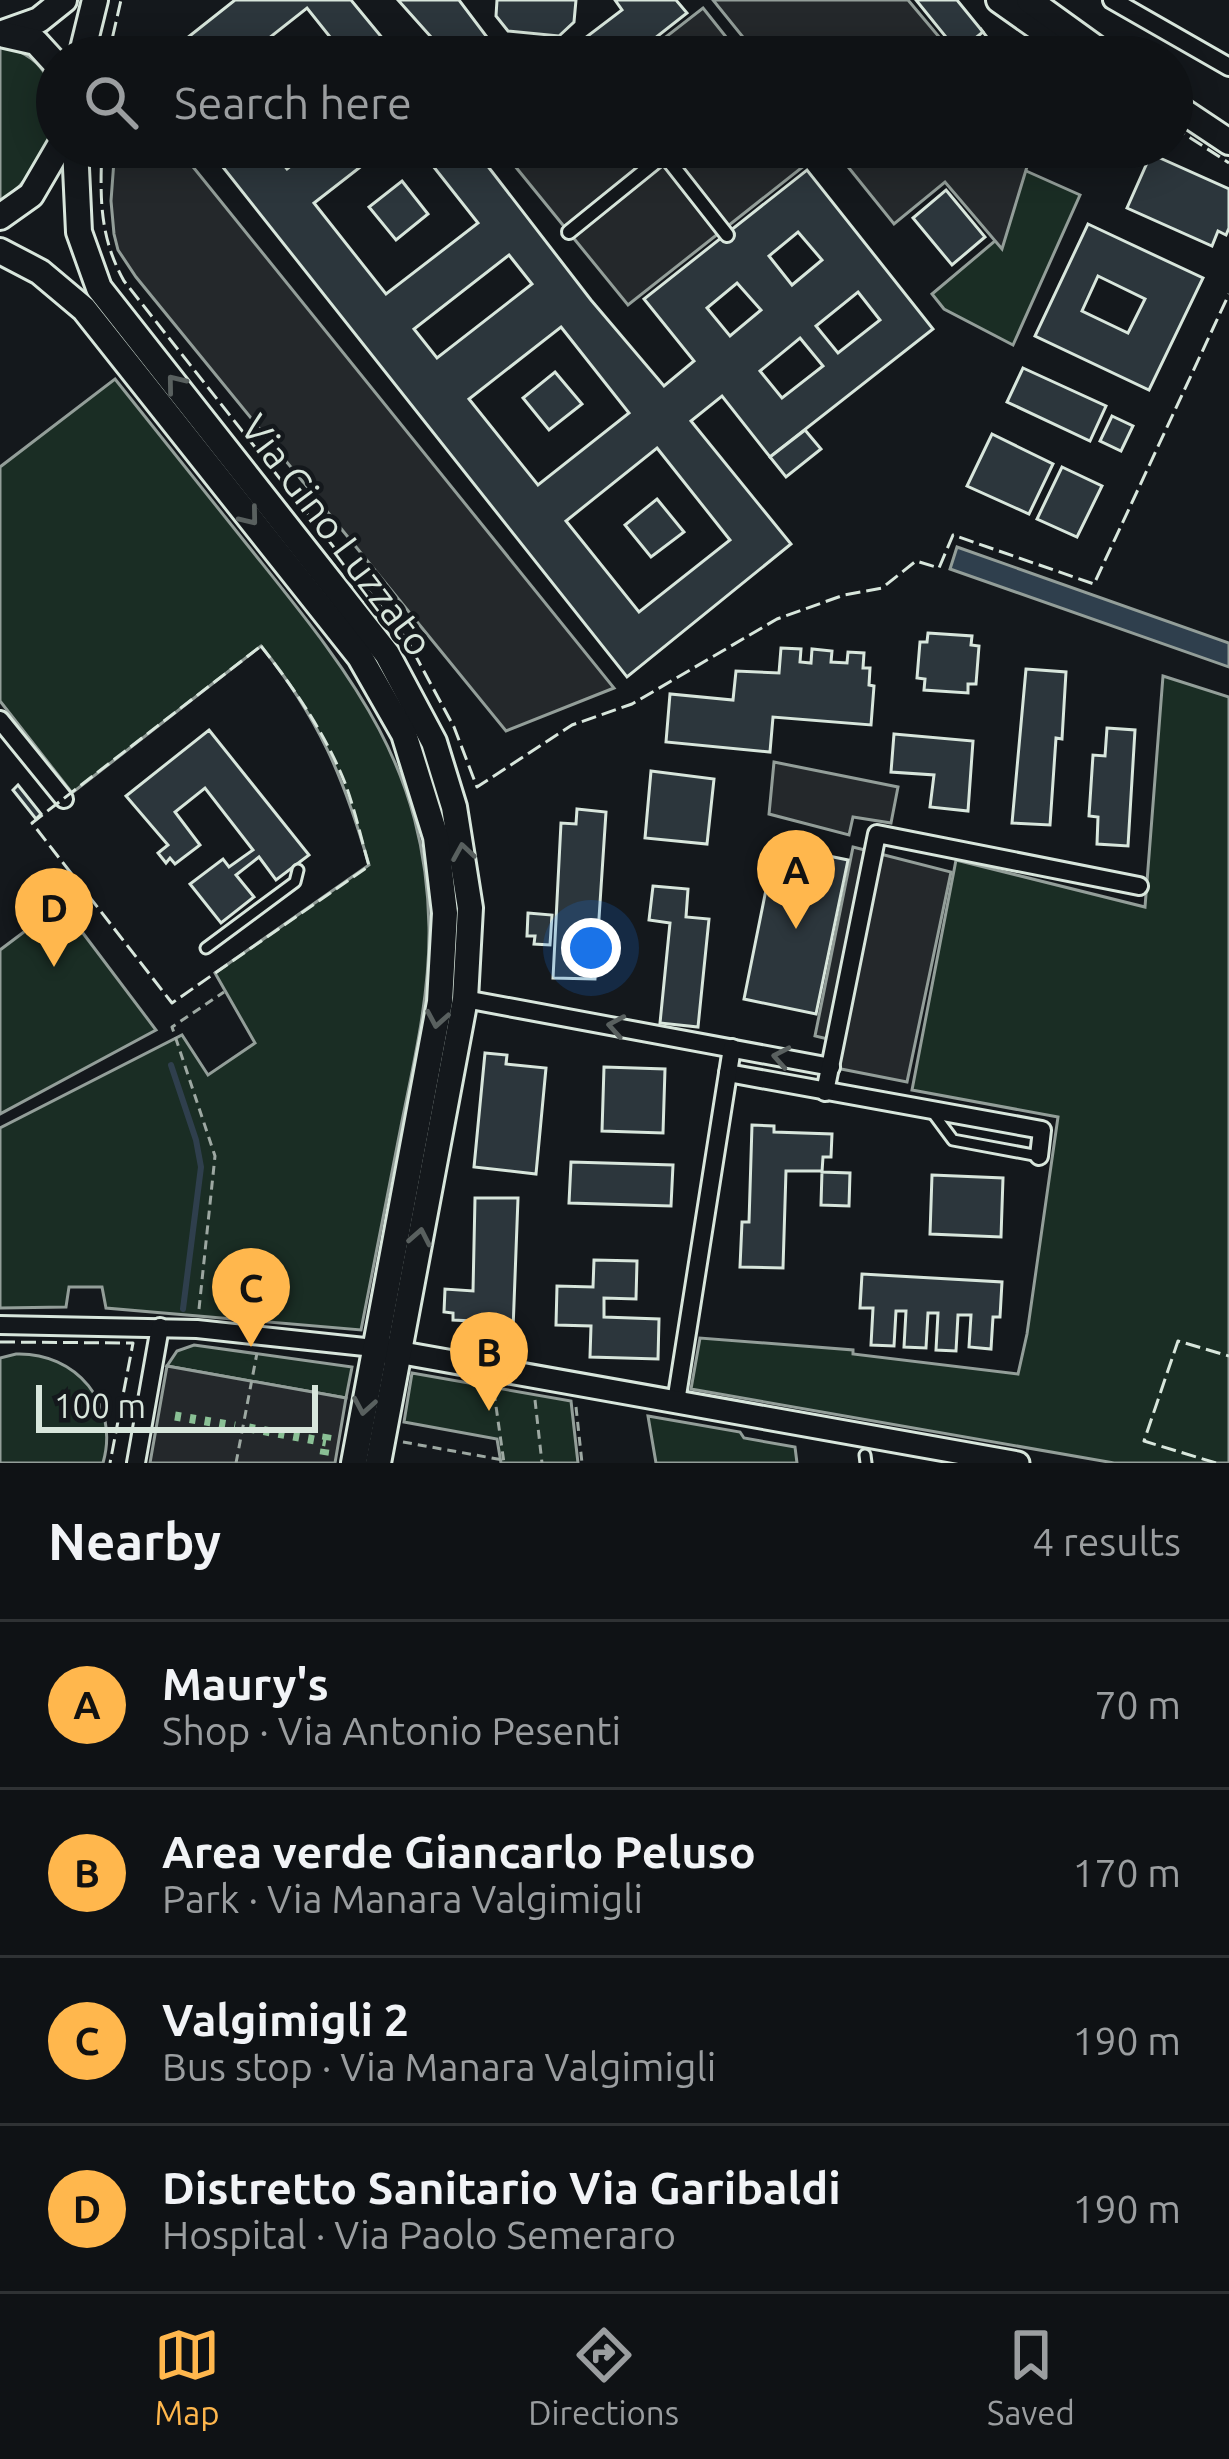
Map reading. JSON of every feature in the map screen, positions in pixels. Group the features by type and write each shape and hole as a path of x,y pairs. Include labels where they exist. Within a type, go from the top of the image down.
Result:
{"main road":[{"path":"0,34 39,20 64,0"},
{"path":"86,36 95,0"},
{"path":"999,0 1050,36"},
{"path":"1029,0 1079,36"},
{"path":"0,34 36,43"},
{"path":"1193,119 1229,142"},
{"path":"0,217 31,195 46,168"},
{"name":"Via Gino Luzzato","path":"75,168 79,232 104,295 375,637 429,732 454,807 466,868 470,928 466,999 386,1350"},
{"name":"Via Gino Luzzato","path":"0,251 26,263 70,295 104,334 360,657 389,704 417,768 442,876 443,976 386,1350"},
{"path":"354,1463 386,1350"},
{"path":"378,1463 386,1350"}],"street":[{"path":"1112,0 1177,36"},
{"path":"1193,45 1228,64"},
{"path":"569,232 644,168"},
{"path":"678,168 727,235"},
{"path":"0,720 64,799"},
{"path":"825,1092 877,833 1139,886"},
{"path":"466,999 831,1066"},
{"path":"676,1402 731,1048"},
{"path":"728,1072 1042,1130 1039,1156"},
{"path":"0,1325 197,1329 386,1350 1018,1463"},
{"path":"136,1463 160,1328"}],"lane":[{"path":"206,948 296,882 298,870"},
{"path":"933,1112 953,1140 1039,1156"}],"path":[{"path":"197,1329 215,1156 172,1028 224,992"},
{"path":"236,1463 257,1349"},
{"path":"396,1441 504,1462 494,1384"},
{"path":"534,1392 542,1463"},
{"path":"575,1399 582,1463"}],"green space":[{"path":"0,46 36,64 36,165 0,201"},
{"path":"1024,170 1080,195 1013,345 944,309 932,294 995,241 1013,176"},
{"path":"115,379 324,642 378,726 414,818 425,870 427,974 361,1330 106,1308 102,1287 69,1287 66,1307 0,1308 0,1128 182,1035 208,1075 255,1043 215,973 369,865 327,750 299,698 261,646 72,793 0,701 0,467"},
{"path":"1163,676 1229,697 1229,1463 1114,1463 691,1389 700,1338 853,1350 853,1354 1018,1374 1058,1117 912,1090 956,860 1145,907"},
{"path":"61,904 156,1030 0,1114 0,950"},
{"path":"194,1345 352,1367 346,1398 167,1366 177,1351"},
{"path":"16,1354 57,1362 88,1386 105,1421 103,1463 0,1463 0,1358"},
{"path":"412,1373 571,1401 578,1463 501,1463 497,1439 404,1422"},
{"path":"648,1416 795,1447 797,1463 656,1463"}],"shaded area":[{"path":"713,0 908,0 938,36 742,36"},
{"path":"703,8 725,36 667,36"},
{"path":"113,168 194,168 614,688 506,731 136,277 118,250 111,201"},
{"path":"517,168 801,168 628,305"},
{"path":"849,168 1027,168 1002,249 945,182 894,224"},
{"path":"774,762 898,787 891,823 853,817 849,835 769,814"},
{"path":"853,847 951,872 907,1082 831,1067 836,1041 815,1036"},
{"path":"167,1366 346,1398 335,1463 150,1463"}],"water":[{"path":"957,547 1229,643 1229,667 950,569"}],"building":[{"path":"235,0 351,0 381,36 329,36 307,8 272,36 190,36"},
{"path":"398,0 459,0 486,36 430,36"},
{"path":"497,0 576,0 574,22 559,36 508,31 496,16"},
{"path":"615,0 676,0 687,13 658,36 588,36 622,10"},
{"path":"916,0 957,0 983,32 945,36"},
{"path":"224,168 359,168 314,203 386,294 478,223 435,168 489,168 664,386 694,361 644,299 807,170 933,329 770,457 722,396 691,421 791,544 627,677","holes":["798,232 822,260 792,285 769,256","509,255 532,284 437,358 414,329","737,283 761,310 730,336 707,308","858,292 880,320 838,353 816,326","561,327 629,413 538,485 469,399","800,338 823,366 782,398 760,371","657,448 730,540 639,612 566,521"]},
{"path":"1145,168 1182,168 1229,189 1229,228 1226,235 1218,231 1212,246 1127,208"},
{"path":"402,181 428,214 396,240 369,207"},
{"path":"946,190 985,237 952,265 913,218"},
{"path":"1088,224 1203,278 1149,390 1035,336","holes":["1098,276 1145,299 1128,333 1082,311"]},
{"path":"1023,368 1106,406 1090,441 1007,402"},
{"path":"555,372 582,404 549,430 523,398"},
{"path":"1112,416 1133,426 1121,451 1100,441"},
{"path":"805,430 821,449 786,477 770,457"},
{"path":"992,434 1053,464 1029,514 967,486"},
{"path":"1062,467 1102,486 1077,537 1037,519"},
{"path":"657,499 684,532 651,557 625,525"},
{"path":"928,633 972,636 971,645 979,646 976,684 968,684 968,693 924,690 925,679 917,678 920,642 927,642"},
{"path":"781,648 801,649 800,662 811,663 812,649 832,651 831,662 847,663 848,652 864,653 863,668 870,668 869,685 874,686 871,725 773,717 770,752 666,742 670,694 733,700 736,671 779,673"},
{"path":"1026,669 1066,672 1050,825 1012,823"},
{"path":"1107,728 1135,730 1128,846 1097,844 1098,817 1089,816 1093,755 1105,756"},
{"path":"209,730 309,855 276,880 259,857 236,875 254,897 221,923 190,884 223,859 229,867 253,850 205,788 175,812 200,845 175,864 170,858 166,863 158,853 168,845 126,796"},
{"path":"894,734 973,741 968,811 930,807 934,775 891,772"},
{"path":"651,771 714,779 707,844 645,838"},
{"path":"18,785 41,814 36,819 13,790"},
{"path":"577,809 606,812 595,979 553,978 561,823 576,824"},
{"path":"775,845 848,860 816,1014 744,999"},
{"path":"653,886 688,889 686,917 709,919 698,1027 660,1023 670,923 649,920"},
{"path":"528,913 552,915 550,945 534,944 535,936 527,936"},
{"path":"485,1053 507,1055 506,1064 546,1068 536,1174 474,1167"},
{"path":"604,1067 665,1069 663,1133 602,1131"},
{"path":"752,1125 774,1126 774,1132 832,1134 831,1157 823,1157 822,1172 850,1173 849,1206 821,1205 822,1171 786,1171 783,1268 740,1267 742,1222 749,1222"},
{"path":"571,1162 673,1165 671,1206 569,1203"},
{"path":"932,1175 1003,1178 1001,1237 930,1234"},
{"path":"475,1198 518,1198 513,1330 471,1328 472,1321 453,1320 453,1313 444,1312 445,1289 473,1291"},
{"path":"594,1260 637,1261 636,1299 604,1298 604,1317 659,1319 658,1359 590,1357 591,1326 556,1325 557,1286 593,1287"},
{"path":"862,1274 1002,1282 1000,1317 993,1317 991,1349 969,1347 971,1315 958,1315 956,1351 936,1350 938,1313 928,1313 926,1348 904,1347 906,1311 896,1311 894,1346 871,1345 873,1308 860,1308"}],"waterway":[{"path":"171,1065 201,1167 183,1309"}],"hedge":[{"path":"175,1416 235,1426"},
{"path":"249,1428 326,1442"},
{"path":"324,1455 328,1429"}],"fence":[{"path":"113,36 121,0"},
{"path":"980,28 986,36"},
{"path":"1193,140 1229,163"},
{"path":"101,168 103,216 124,281 407,640 454,727 477,787 572,725 632,704 777,619 844,595 882,588 916,561 939,568 953,535 1094,584 1229,294"},
{"path":"261,646 308,712 337,764 369,866 172,1003 32,823 261,646"},
{"path":"1216,1463 1144,1441 1178,1341 1229,1356"},
{"path":"0,1342 133,1343 110,1463"}],"place":[{"name":"Maury's","path":"796,929"},
{"name":"Distretto Sanitario Via Garibaldi","path":"54,967"},
{"name":"Valgimigli 2","path":"251,1347"},
{"name":"Area verde Giancarlo Peluso","path":"489,1411"}]}
